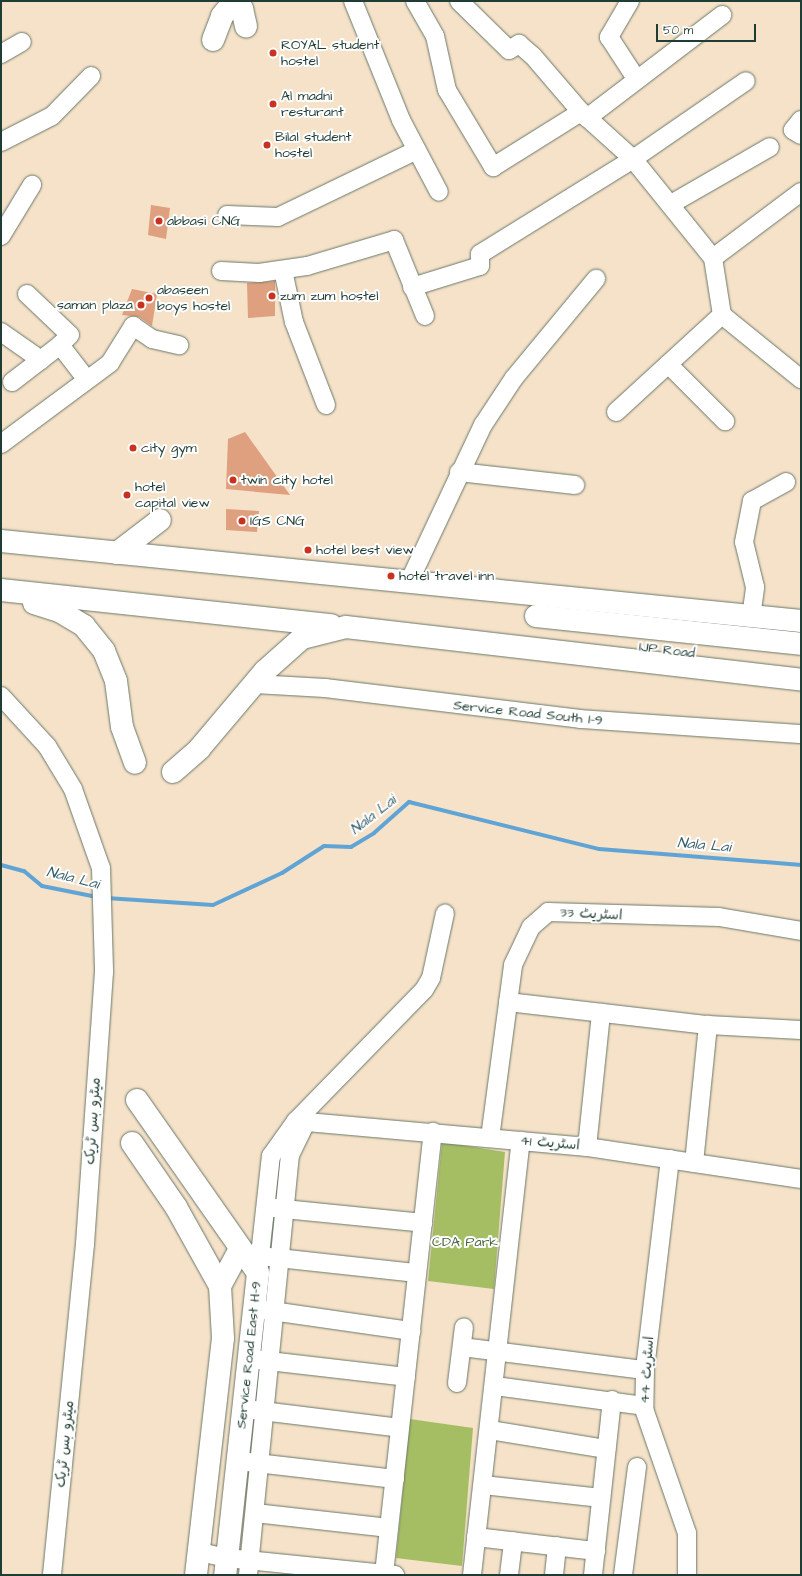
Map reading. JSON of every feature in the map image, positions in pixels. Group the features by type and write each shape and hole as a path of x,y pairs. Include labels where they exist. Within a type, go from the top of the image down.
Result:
{"main road":[{"path":"213,40 222,16 231,5 242,9 246,27"},
{"path":"117,553 160,520"},
{"path":"1,541 801,621"},
{"path":"1,591 346,627 801,680"},
{"path":"1,591 61,612 84,626 104,651 116,681 122,726 134,763"},
{"name":"IJP Road","path":"801,644 535,625 801,666"},
{"path":"173,772 199,748 255,684 302,638 346,627"},
{"path":"137,1100 253,1259 220,1286"},
{"name":"Service Road East H-9","path":"132,1143 176,1206 220,1286 222,1338 200,1552 196,1575"},
{"name":"Service Road East H-9","path":"226,1566 254,1308 253,1259"}],"street":[{"path":"353,1 417,150 439,192"},
{"path":"415,1 435,36 447,90 493,167 584,115 637,80 722,15"},
{"path":"459,1 509,50 519,44 533,56 584,115 633,159 671,204 713,258 722,315 800,375"},
{"path":"630,1 608,37 637,80"},
{"path":"1,54 22,42"},
{"path":"1,142 52,116 91,76"},
{"path":"412,287 480,266 480,254 633,159 746,81"},
{"path":"801,120 793,130 801,135"},
{"path":"671,204 770,146"},
{"path":"227,215 278,217 417,150"},
{"path":"1,236 7,214 32,185"},
{"path":"713,258 801,192"},
{"path":"221,271 283,270 307,266 394,240 425,316"},
{"path":"283,270 294,322 326,405"},
{"path":"409,582 459,472 483,425 514,378 596,279"},
{"path":"12,382 60,345 70,335 27,294"},
{"path":"616,412 722,315"},
{"path":"1,444 110,363 133,326 152,339 179,345"},
{"path":"1,332 41,360"},
{"path":"60,345 87,380"},
{"path":"668,364 725,421"},
{"path":"459,472 575,485"},
{"path":"751,617 755,587 744,542 752,501 786,482"},
{"name":"Service Road South I-9","path":"255,684 325,688 572,718 801,734"},
{"name":"میٹرو بس ٹریک","path":"1,696 47,746 73,789 101,868 104,972 85,1244 52,1575"},
{"name":"اسٹریٹ 33","path":"490,1138 508,1002 520,944 531,927 548,912 719,917 801,931"},
{"path":"417,1273 281,1258 253,1259 264,1207 271,1156 424,990 431,978 444,913"},
{"path":"508,1002 708,1025 801,1030"},
{"path":"587,1147 601,1013"},
{"path":"694,1163 708,1025"},
{"path":"249,1568 293,1144 301,1122"},
{"name":"اسٹریٹ 41","path":"301,1122 433,1132 587,1147 801,1179"},
{"path":"200,1552 226,1566 390,1575 389,1528 433,1132"},
{"path":"472,1575 499,1351 521,1141"},
{"name":"اسٹریٹ 44","path":"670,1159 645,1370 644,1406 687,1533 687,1575"},
{"path":"264,1207 286,1208 423,1223"},
{"path":"254,1308 411,1331"},
{"path":"457,1383 464,1327"},
{"path":"462,1347 645,1370"},
{"path":"249,1359 271,1360 406,1377"},
{"path":"495,1386 612,1400 644,1406"},
{"path":"593,1575 612,1400"},
{"path":"243,1409 400,1428"},
{"path":"490,1430 606,1450"},
{"path":"237,1461 260,1462 395,1478"},
{"path":"623,1575 637,1467"},
{"path":"483,1485 601,1498"},
{"path":"255,1513 389,1528"},
{"path":"476,1537 596,1551"},
{"path":"509,1575 513,1542"},
{"path":"554,1575 558,1546"}],"green space":[{"name":"CDA Park","path":"442,1142 505,1152 494,1289 428,1281"},
{"path":"410,1419 473,1428 462,1566 396,1558"}],"building":[{"name":"abbasi CNG","path":"151,205 170,208 166,239 148,235"},
{"path":"275,281 275,316 248,318 247,283"},
{"name":"saman plaza","path":"132,289 157,294 152,326 139,317 122,315"},
{"path":"245,432 290,495 226,489 228,439"},
{"name":"IGS CNG","path":"226,509 259,511 257,532 226,530"}],"waterway":[{"name":"Nala Lai","path":"106,898 213,905 282,873 324,846 351,847 374,833 409,802 599,849 801,865"},
{"name":"Nala Lai","path":"1,865 24,871 42,886 97,897"}],"place":[{"name":"ROYAL student hostel","path":"273,53"},
{"name":"Al madni resturant","path":"273,104"},
{"name":"Bilal student hostel","path":"267,145"},
{"name":"abbasi CNG","path":"159,221"},
{"name":"zum zum hostel","path":"272,296"},
{"name":"abaseen boys hostel","path":"149,298"},
{"name":"saman plaza","path":"141,305"},
{"name":"city gym","path":"133,448"},
{"name":"twin city hotel","path":"233,480"},
{"name":"hotel capital view","path":"127,495"},
{"name":"IGS CNG","path":"242,521"},
{"name":"hotel best view","path":"308,550"},
{"name":"hotel travel inn","path":"391,576"}]}
